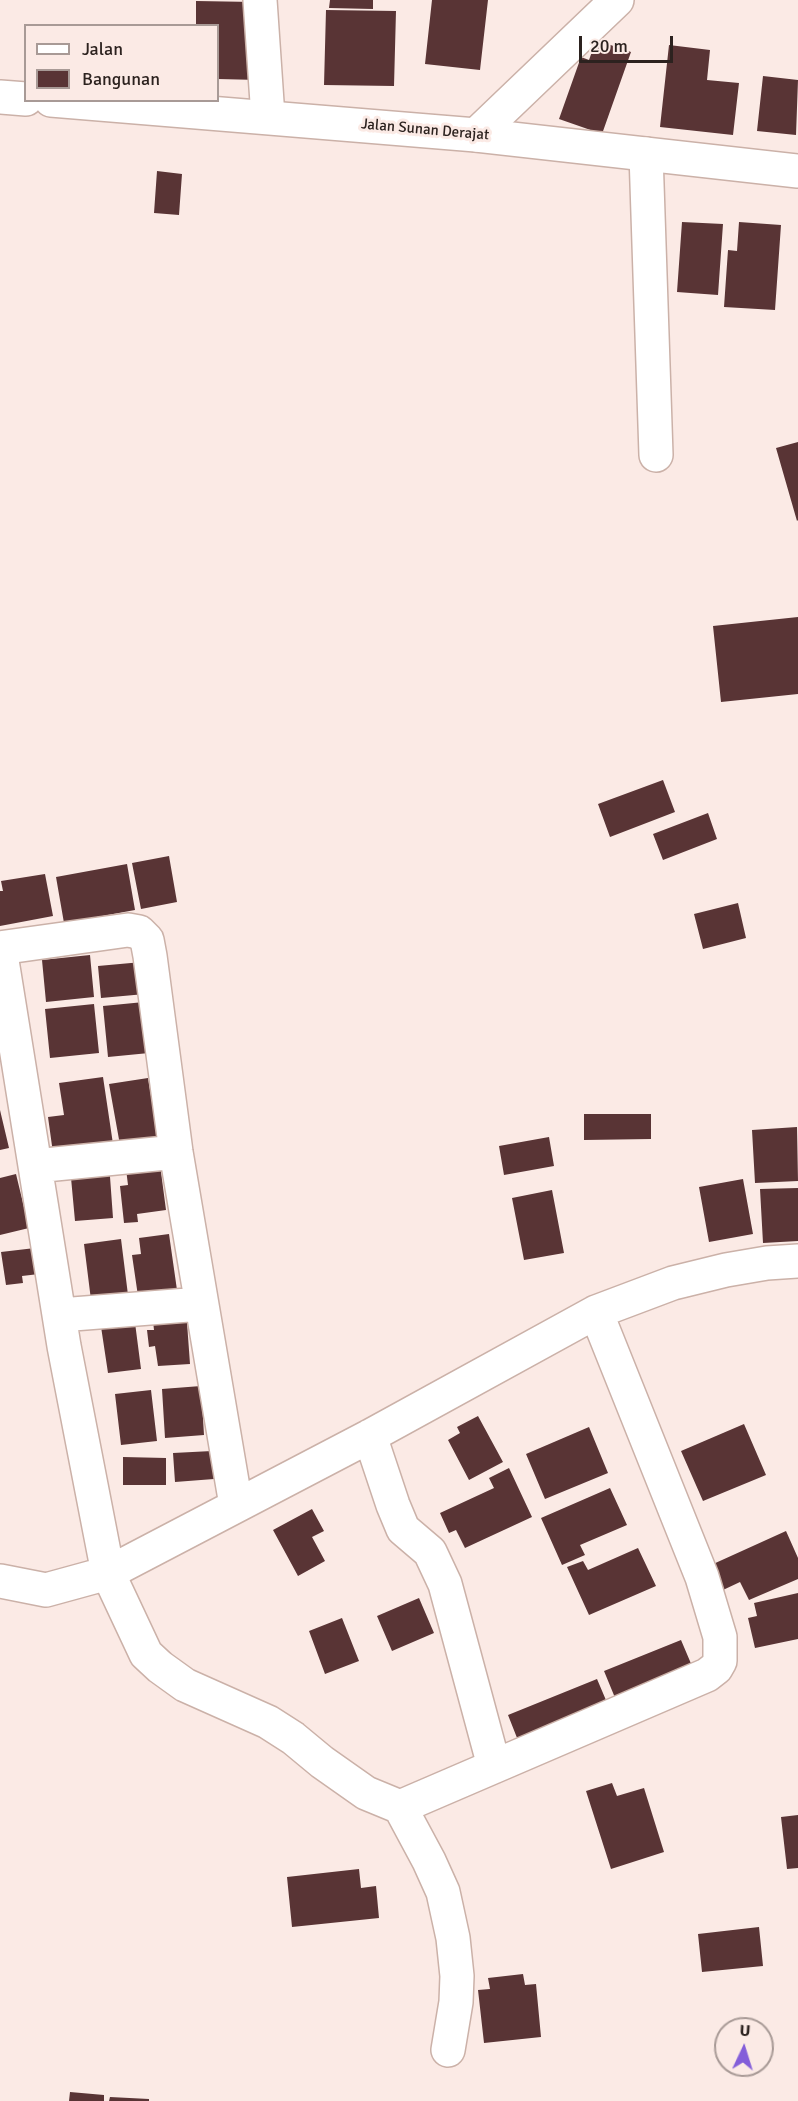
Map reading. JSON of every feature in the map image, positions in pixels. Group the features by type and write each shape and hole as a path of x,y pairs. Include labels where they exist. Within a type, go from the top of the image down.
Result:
{"street":[{"path":"260,0 268,117"},
{"path":"476,135 617,0"},
{"path":"0,97 24,99"},
{"name":"Jalan Sunan Derajat","path":"77,102 476,135 798,171"},
{"path":"646,154 656,455"},
{"path":"236,1505 176,1152 147,940 139,932 128,930 0,948 60,1315 108,1573 146,1654 160,1667 185,1685 268,1722 293,1737 322,1762 366,1793 400,1807 429,1861 442,1892 453,1938 457,1976 456,2002 448,2050"},
{"path":"35,1166 176,1152"},
{"path":"0,1581 46,1590 108,1573 370,1436 596,1312 673,1283 726,1270 767,1263 798,1261"},
{"path":"60,1315 201,1304"},
{"path":"400,1807 707,1675 716,1668 720,1661 720,1636 702,1577 596,1312"},
{"path":"370,1436 403,1529 430,1552 445,1584 494,1766"}],"building":[{"path":"330,0 373,0 373,9 329,8"},
{"path":"432,0 488,0 480,70 425,64"},
{"path":"196,1 254,2 259,80 219,79 219,24 196,24"},
{"path":"326,10 396,11 394,86 324,85"},
{"path":"596,40 631,52 602,134 559,119 581,57 589,60"},
{"path":"669,45 710,50 707,80 739,83 733,135 660,127"},
{"path":"763,76 798,80 796,135 757,131"},
{"path":"157,171 182,174 179,215 154,213"},
{"path":"682,222 723,224 718,295 677,292"},
{"path":"739,222 781,225 775,310 724,307 728,250 737,251"},
{"path":"798,442 798,520 797,521 776,448"},
{"path":"798,617 798,694 721,702 713,626"},
{"path":"663,780 675,812 610,837 598,804"},
{"path":"708,813 717,839 663,860 653,834"},
{"path":"169,856 177,902 141,909 132,863"},
{"path":"127,864 135,910 64,923 56,877"},
{"path":"45,874 53,916 0,926 0,891 3,891 1,881"},
{"path":"738,903 746,938 703,949 694,914"},
{"path":"90,955 94,997 46,1002 42,960"},
{"path":"142,962 145,994 101,998 98,966"},
{"path":"144,1002 149,1053 108,1057 103,1006"},
{"path":"94,1004 99,1053 50,1058 45,1009"},
{"path":"103,1077 113,1144 53,1153 48,1117 64,1115 59,1083"},
{"path":"148,1078 158,1138 120,1145 109,1084"},
{"path":"0,1110 9,1148 0,1150"},
{"path":"584,1114 651,1114 651,1139 584,1140"},
{"path":"797,1127 798,1181 755,1183 752,1130"},
{"path":"549,1137 554,1166 504,1175 499,1146"},
{"path":"159,1157 166,1210 137,1214 138,1222 124,1223 120,1186 128,1185 125,1161"},
{"path":"109,1163 113,1218 75,1221 70,1167"},
{"path":"16,1174 29,1228 0,1235 0,1178"},
{"path":"743,1179 753,1234 709,1242 699,1187"},
{"path":"798,1188 798,1241 763,1243 760,1189"},
{"path":"552,1190 564,1253 524,1260 512,1198"},
{"path":"169,1234 178,1297 139,1303 132,1255 141,1254 139,1238"},
{"path":"121,1239 128,1295 91,1300 84,1244"},
{"path":"35,1248 39,1274 22,1276 23,1283 6,1285 1,1252"},
{"path":"186,1309 190,1364 158,1366 155,1346 149,1347 147,1330 154,1330 152,1312"},
{"path":"134,1315 141,1369 108,1373 100,1320"},
{"path":"201,1386 204,1435 165,1438 162,1389"},
{"path":"151,1390 157,1441 121,1445 115,1394"},
{"path":"478,1416 503,1462 469,1480 448,1440 460,1433 457,1427"},
{"path":"744,1424 766,1475 703,1501 681,1451"},
{"path":"589,1427 608,1473 545,1499 526,1454"},
{"path":"212,1451 214,1479 175,1482 173,1453"},
{"path":"123,1457 166,1458 166,1485 123,1485"},
{"path":"509,1468 532,1517 465,1548 456,1530 449,1533 440,1513 494,1488 489,1478"},
{"path":"610,1488 627,1525 580,1545 585,1555 562,1565 541,1518"},
{"path":"312,1509 324,1531 312,1537 325,1561 298,1576 273,1530"},
{"path":"786,1531 798,1558 798,1579 749,1600 740,1582 723,1590 711,1565"},
{"path":"638,1548 656,1586 589,1615 567,1567 583,1561 588,1570"},
{"path":"798,1593 798,1639 755,1648 748,1618 757,1616 754,1603"},
{"path":"419,1598 434,1633 392,1651 377,1616"},
{"path":"342,1618 359,1661 325,1674 309,1631"},
{"path":"681,1640 695,1673 618,1705 604,1671"},
{"path":"597,1679 611,1712 521,1748 508,1715"},
{"path":"612,1783 617,1796 644,1788 664,1852 611,1869 586,1791"},
{"path":"798,1815 798,1868 787,1869 781,1817"},
{"path":"359,1869 361,1888 376,1886 379,1918 292,1927 287,1877"},
{"path":"759,1927 763,1966 702,1972 698,1934"},
{"path":"523,1974 525,1985 536,1984 541,2037 484,2043 478,1990 490,1989 488,1978"},
{"path":"70,2092 104,2095 104,2101 69,2101"},
{"path":"110,2097 149,2099 149,2101 109,2101"}]}
